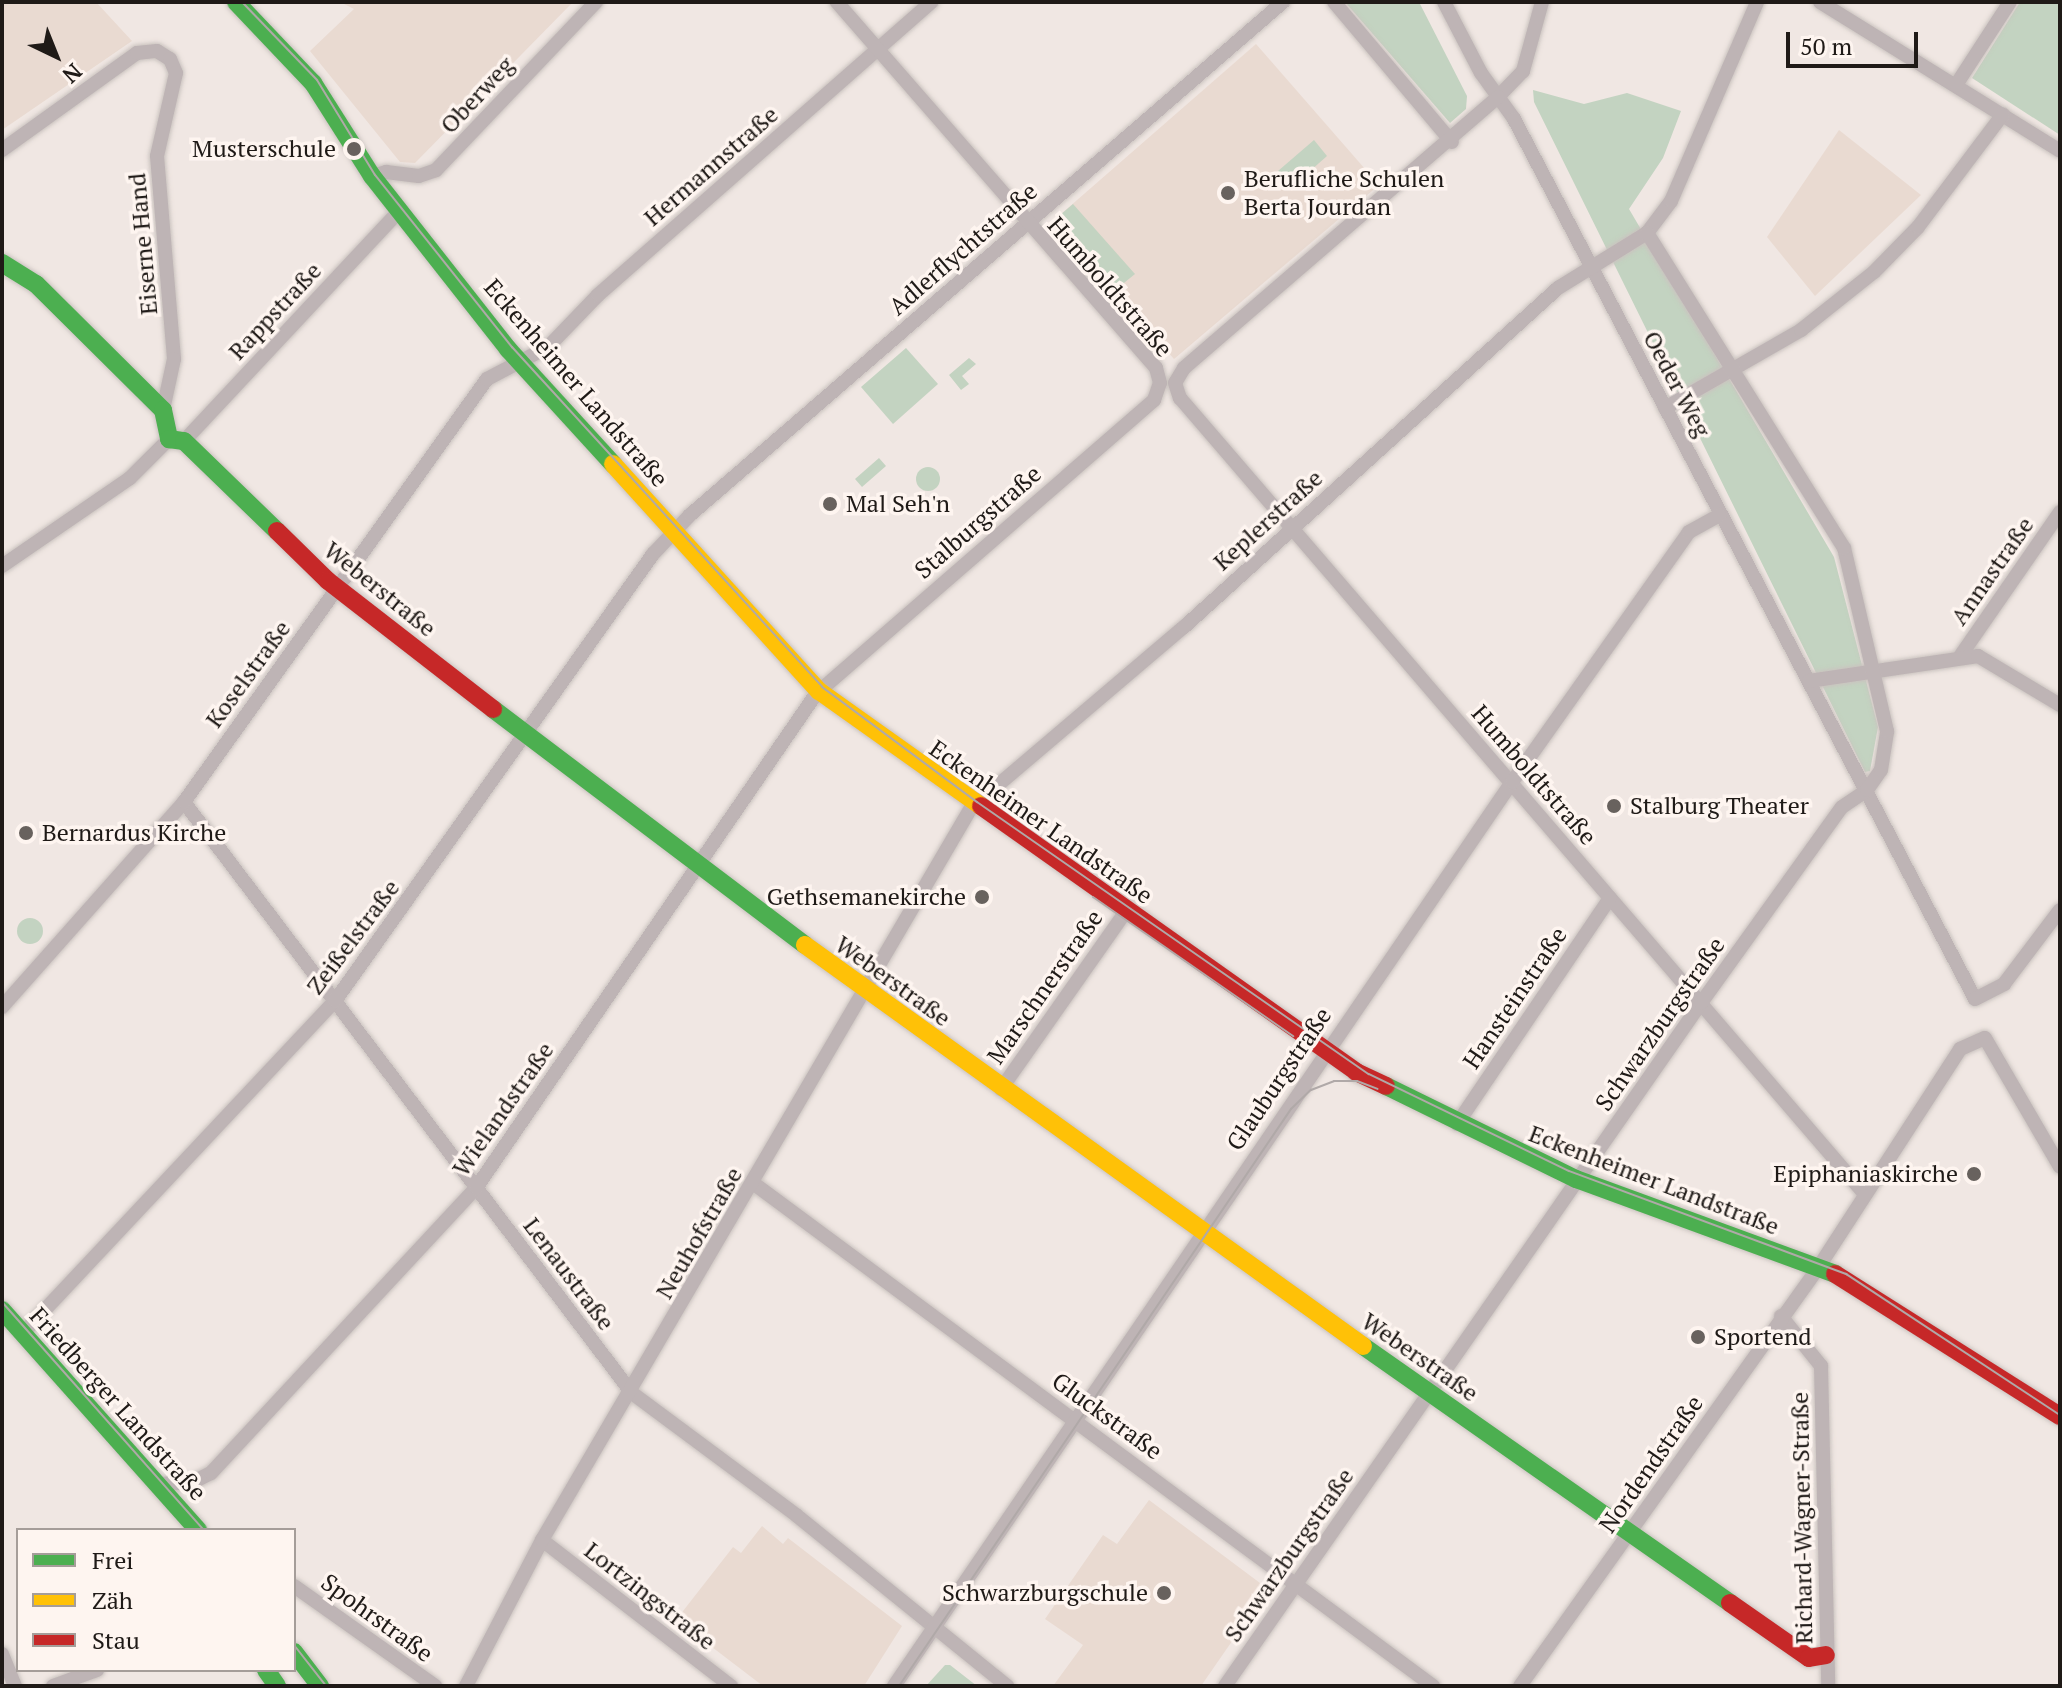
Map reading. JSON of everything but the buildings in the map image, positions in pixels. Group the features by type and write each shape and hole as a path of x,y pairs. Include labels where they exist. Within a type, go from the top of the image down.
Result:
{"street":[{"name":"Eckenheimer Landstraße","path":"236,2 313,83 372,176 520,363 819,691 1324,1052 1457,1124 1576,1179 1818,1268 1855,1285 2035,1404 2060,1416"},
{"name":"Oberweg","path":"372,176 386,172 419,176 436,170 596,2"},
{"name":"Humboldtstraße","path":"837,2 1156,368 1863,1192"},
{"name":"Hermannstraße","path":"520,363 556,340 598,295 932,2"},
{"name":"Adlerflychtstraße","path":"675,531 1026,222 1283,2"},
{"path":"1334,2 1452,142"},
{"name":"Oeder Weg","path":"1444,2 1592,269 1975,999 2004,984 2060,910"},
{"name":"Stalburgstraße","path":"819,691 1154,400 1184,368 1452,142 1523,71 1542,2"},
{"name":"Keplerstraße","path":"975,805 1292,528 1558,288 1647,233 1671,201 1757,2"},
{"path":"1820,2 2060,151"},
{"path":"1956,85 2010,2"},
{"name":"Eiserne Hand","path":"2,150 137,53 157,51 170,59 176,73 157,156 174,359 163,410"},
{"path":"1665,408 1801,330 1874,272 1918,227 2003,114"},
{"name":"Rappstraße","path":"177,440 399,211"},
{"path":"1647,233 1736,370 1844,548 1877,672 1886,753 1881,770 1867,790"},
{"path":"2,263 36,284 163,410 177,440 130,478 2,566"},
{"name":"Koselstraße","path":"2,1007 184,802 487,379 520,363"},
{"name":"Weberstraße","path":"177,440 337,588 698,868 864,991 1430,1394 1809,1658 1826,1655"},
{"name":"Annastraße","path":"1961,655 2060,512"},
{"name":"Glauburgstraße","path":"894,1686 1324,1052 1512,782 1689,532 1720,515"},
{"name":"Zeißelstraße","path":"23,1333 335,1001 527,736 653,554 675,531"},
{"path":"1809,681 1877,672 1961,655 2000,666 2060,705"},
{"name":"Wielandstraße","path":"159,1484 193,1482 211,1473 476,1188 819,691"},
{"name":"Schwarzburgstraße","path":"1225,1686 1701,1003 1842,807 1867,790"},
{"name":"Lenaustraße","path":"184,802 632,1393 796,1515 1007,1686"},
{"name":"Neuhofstraße","path":"466,1686 542,1540 632,1393 975,805"},
{"name":"Hansteinstraße","path":"1457,1124 1610,898"},
{"name":"Marschnerstraße","path":"1001,1089 1126,911"},
{"name":"Nordendstraße","path":"1520,1686 1818,1268 1863,1192 1960,1049 1985,1038 2060,1165"},
{"name":"Gluckstraße","path":"753,1183 1433,1686"},
{"name":"Friedberger Landstraße","path":"2,1310 196,1528"},
{"name":"Richard-Wagner-Straße","path":"1781,1316 1821,1366 1828,1686"},
{"name":"Eckenheimer Landstraße","path":"2035,1404 2060,1426"},
{"name":"Lortzingstraße","path":"542,1540 731,1686"},
{"name":"Spohrstraße","path":"296,1587 435,1686"},
{"path":"2,1654 15,1686"},
{"path":"296,1655 320,1686"},
{"path":"53,1686 92,1672"}],"shaded area":[{"path":"2,2 96,2 132,41 2,130"},
{"name":"Musterschule","path":"340,2 573,2 415,163 400,162 310,51 354,9"},
{"name":"Berufliche Schulen Berta Jourdan","path":"1256,44 1379,185 1174,359 1053,221"},
{"path":"1839,130 1921,195 1815,296 1767,237"},
{"name":"Schwarzburgschule","path":"1149,1500 1260,1583 1264,1595 1201,1686 1053,1686 1083,1645 1045,1619 1103,1535 1117,1544"},
{"path":"762,1526 783,1544 788,1538 902,1626 864,1686 763,1686 708,1644 712,1638 676,1620 733,1547 741,1553"}],"green space":[{"path":"1345,2 1419,2 1467,96 1466,109 1450,123"},
{"path":"2020,2 2060,2 2060,135 1972,78"},
{"path":"1533,90 1584,104 1627,93 1681,111 1663,158 1629,209 1834,557 1878,727 1870,771 1865,772 1534,102"},
{"path":"1314,140 1327,156 1292,187 1278,171"},
{"path":"1073,204 1135,274 1114,291 1053,221"},
{"path":"906,348 938,384 893,424 861,387"},
{"path":"969,358 976,364 962,376 969,384 961,390 949,375"},
{"path":"879,458 886,466 862,487 855,479"},
{"path":"928,467 936,471 940,479 936,487 928,491 920,487 916,479 920,471"},
{"path":"30,918 39,922 43,931 39,940 30,944 21,940 17,931 21,922"},
{"path":"945,1665 950,1665 977,1686 926,1686"}],"tram line":[{"path":"242,2 317,80 375,175 512,347 822,687 977,802 1369,1074 1569,1171 1846,1274 2060,1415"},
{"path":"1093,897 1293,1036"},
{"path":"899,1686 1291,1109 1311,1090 1334,1081 1357,1081 1378,1089"},
{"path":"2,1302 202,1528"},
{"path":"296,1648 326,1686"}],"traffic: fast":[{"path":"236,2 313,83 372,176 508,349 613,464"},
{"path":"2,263 36,284 163,410 169,439 184,441 277,531"},
{"path":"493,709 805,945"},
{"path":"1386,1086 1576,1179 1835,1274"},
{"path":"2,1310 196,1528"},
{"path":"1363,1346 1730,1603"},
{"path":"296,1655 320,1686"},
{"path":"267,1672 277,1686"}],"traffic: slow":[{"path":"613,464 819,691 981,806"},
{"path":"805,945 1363,1346"}],"traffic: jam":[{"path":"277,531 328,581 493,709"},
{"path":"981,806 1356,1072 1386,1086"},
{"path":"1835,1274 2060,1416"},
{"path":"1730,1603 1809,1658 1826,1655"}],"place":[{"name":"Musterschule","path":"354,149"},
{"name":"Berufliche Schulen Berta Jourdan","path":"1228,193"},
{"name":"Mal Seh'n","path":"830,504"},
{"name":"Stalburg Theater","path":"1614,806"},
{"name":"Bernardus Kirche","path":"26,833"},
{"name":"Gethsemanekirche","path":"982,897"},
{"name":"Epiphaniaskirche","path":"1974,1174"},
{"name":"Sportend","path":"1698,1337"},
{"name":"Schwarzburgschule","path":"1164,1593"}]}
